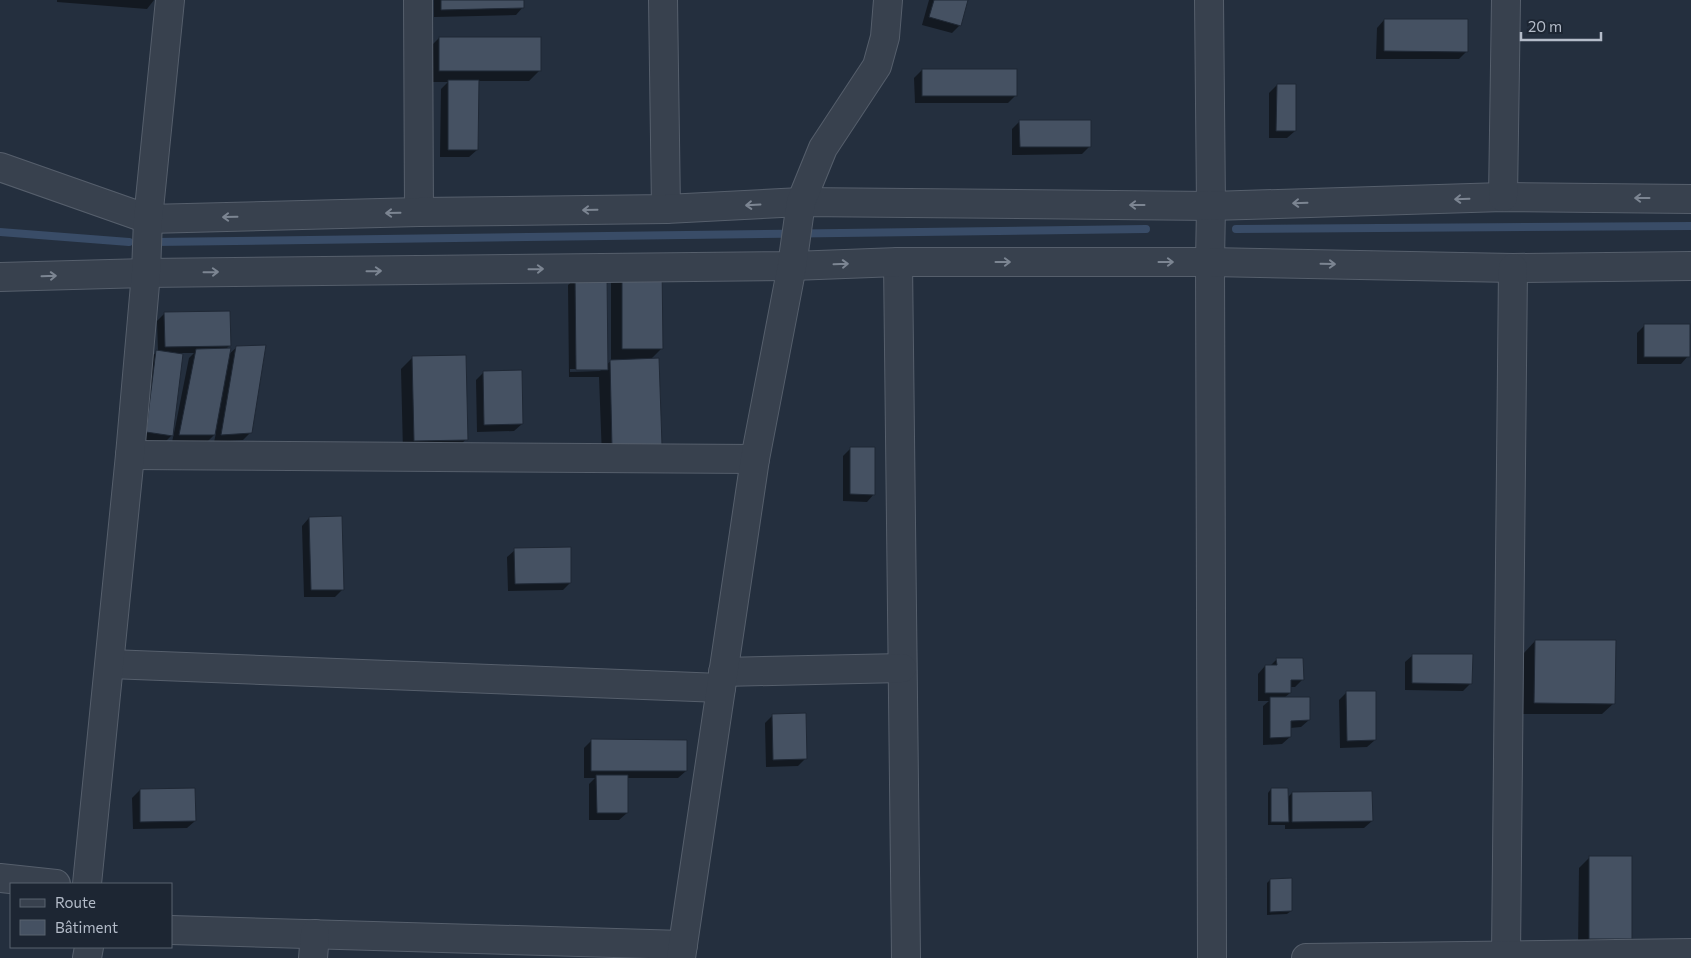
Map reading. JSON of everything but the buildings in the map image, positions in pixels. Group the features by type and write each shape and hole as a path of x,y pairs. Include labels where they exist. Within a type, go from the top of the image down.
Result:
{"street":[{"path":"87,883 130,456 146,273 148,219 170,0"},
{"path":"418,0 419,212"},
{"path":"663,0 666,209"},
{"path":"172,930 314,946 682,952 755,459 792,266 801,202 823,148 877,66 884,37 888,0"},
{"path":"1209,0 1212,206 1210,262 1212,958"},
{"path":"1503,197 1506,0"},
{"path":"0,167 148,219 419,212 666,209 801,202 1212,206 1503,197 1691,198"},
{"path":"898,262 906,958"},
{"path":"0,277 146,273 792,266 898,262 1210,262 1513,268 1691,266"},
{"path":"1506,955 1513,268"},
{"path":"130,456 755,459"},
{"path":"110,664 722,680 902,668"},
{"path":"0,878 47,883"},
{"path":"1306,958 1691,953"}],"waterway":[{"path":"1236,229 1691,226"},
{"path":"154,242 1146,229"},
{"path":"0,232 129,242"}]}
